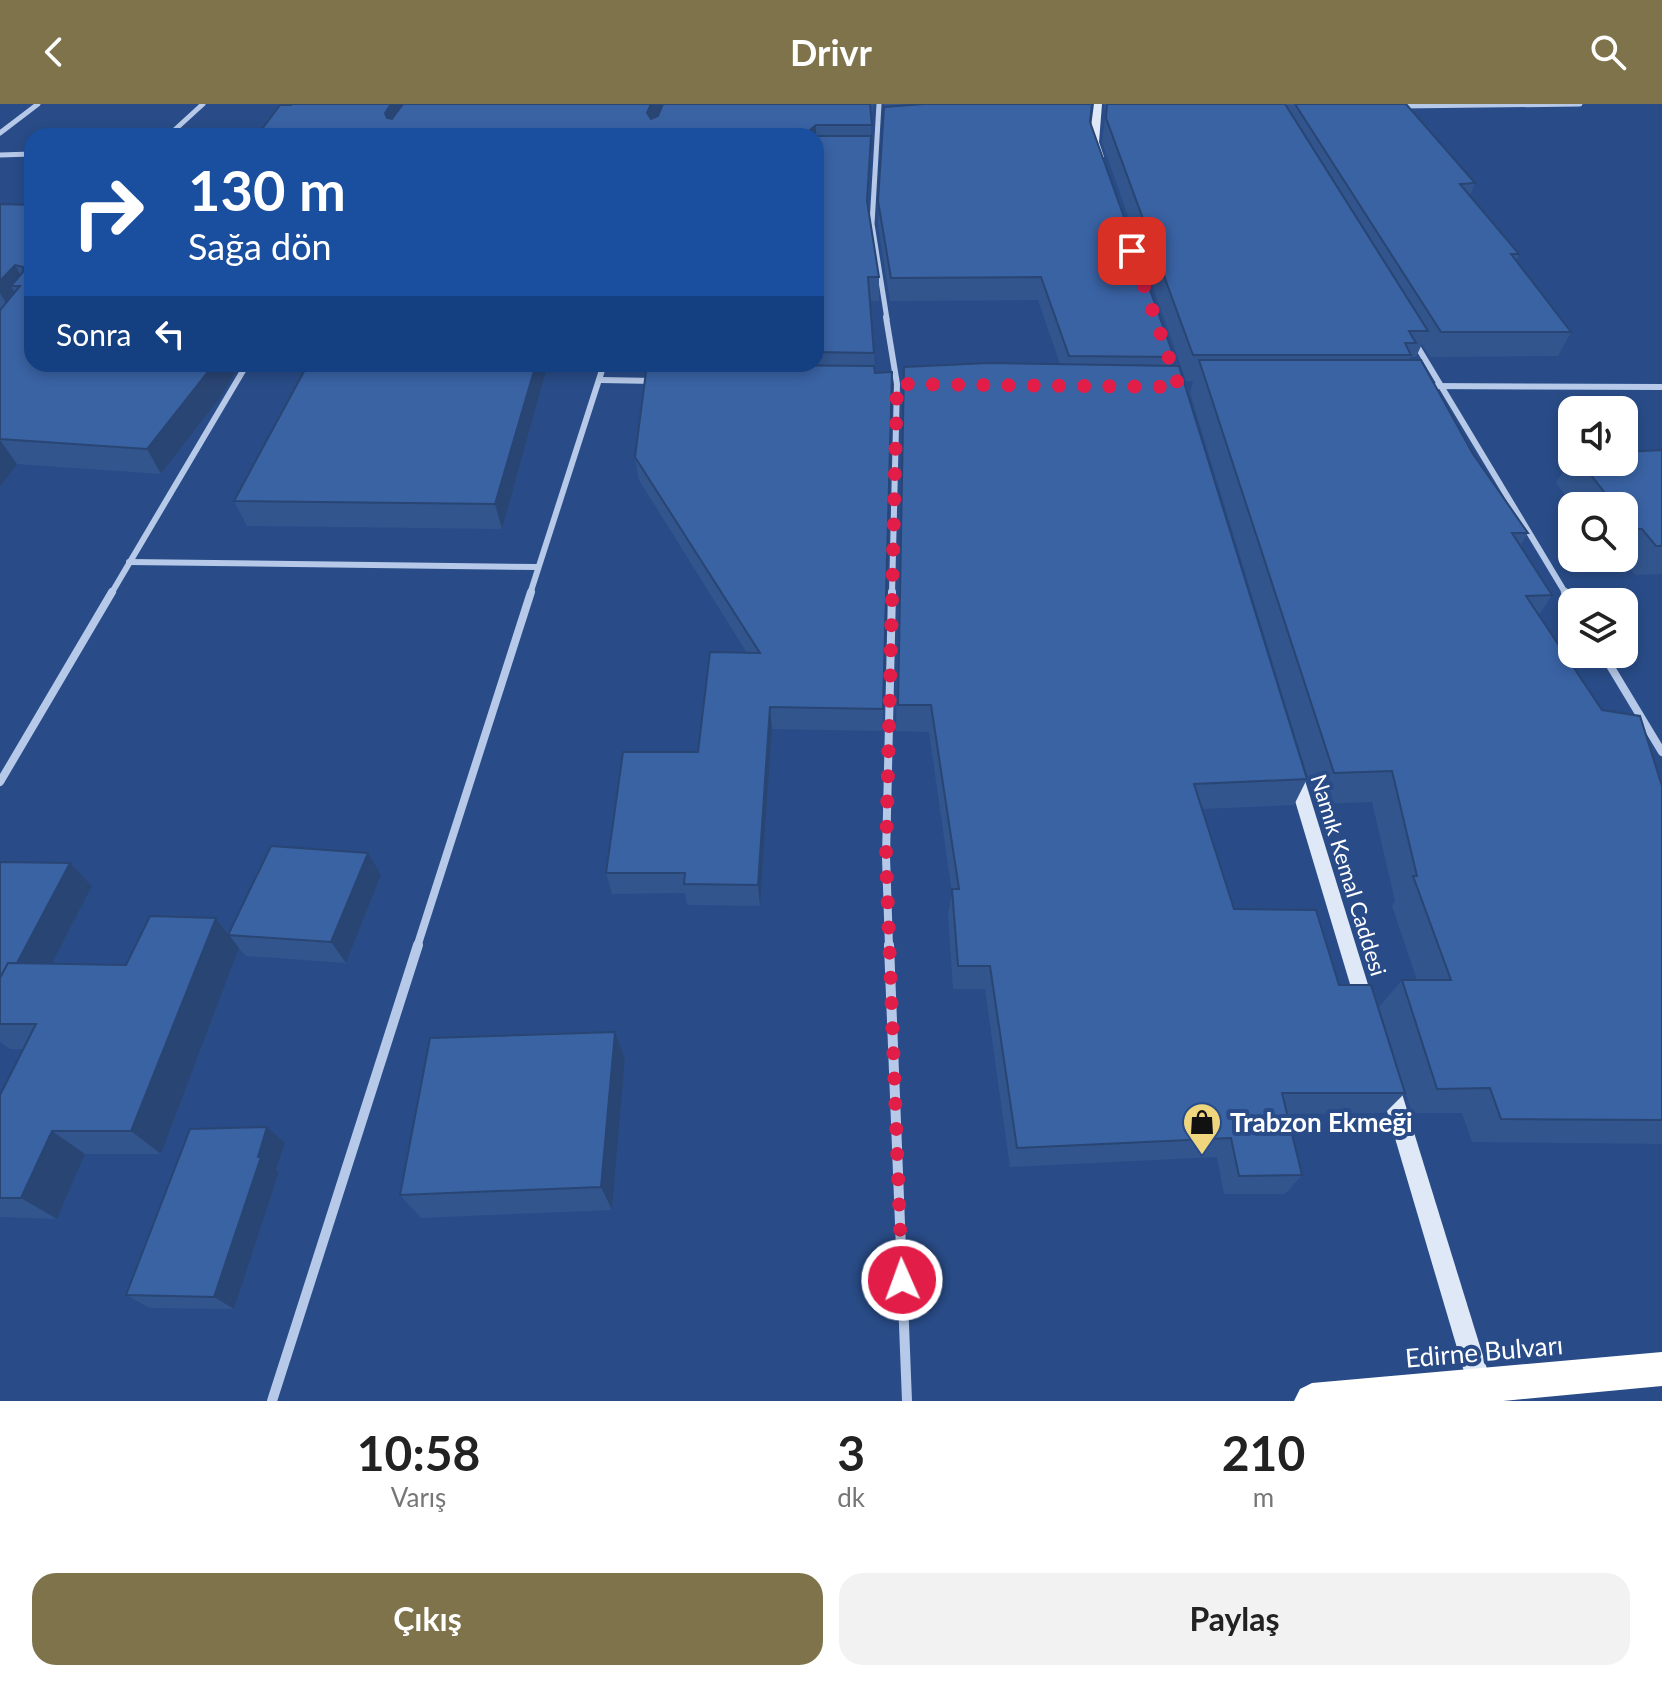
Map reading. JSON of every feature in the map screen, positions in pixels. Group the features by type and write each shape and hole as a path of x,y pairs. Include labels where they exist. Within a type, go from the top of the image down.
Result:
{"highway":[{"name":"Edirne Bulvarı","path":"1312,1401 1662,1369"}],"street":[{"path":"0,133 38,104"},
{"path":"177,128 203,104"},
{"path":"879,104 875,123 872,224 897,384 886,857 907,1401"},
{"path":"1397,106 1580,104"},
{"path":"1093,112 1094,142 1104,171"},
{"path":"875,123 890,122"},
{"path":"861,153 876,153"},
{"path":"0,155 24,154"},
{"path":"1409,332 1563,588"},
{"path":"0,782 242,372"},
{"path":"272,1401 537,567 602,372"},
{"path":"601,380 663,381"},
{"path":"882,384 913,385"},
{"path":"1410,386 1662,387"},
{"path":"129,562 537,567"},
{"path":"1611,668 1662,752"},
{"name":"Namık Kemal Caddesi","path":"1293,765 1370,1022"},
{"path":"1384,1067 1480,1385"}],"building":[{"path":"391,104 385,113 387,118 392,119 403,104 651,104 647,113 651,119 658,116 663,104 870,104 872,125 816,125 812,128 263,128 280,105"},
{"path":"924,104 1092,104 1090,122 1174,357 1069,356 1041,277 891,278 878,201 884,107"},
{"path":"1107,104 1285,104 1428,331 1409,331 1416,343 1405,343 1411,355 1193,355 1106,118"},
{"path":"1295,104 1406,104 1475,183 1460,184 1519,254 1511,254 1571,332 1441,332"},
{"path":"824,136 871,136 867,201 879,277 868,277 874,353 824,352"},
{"path":"0,204 24,205 24,372 208,372 147,449 0,439 0,310 20,286 11,286 23,272 23,267 15,265 0,281"},
{"path":"1199,360 1421,360 1473,454 1528,533 1512,533 1552,595 1526,596 1558,644 1558,668 1574,668 1602,710 1640,716 1662,786 1662,1120 1501,1119 1490,1088 1437,1089 1402,980 1451,980 1413,876 1417,876 1392,771 1334,773"},
{"path":"988,363 1179,366 1307,779 1194,784 1234,909 1316,910 1339,985 1371,985 1405,1093 1282,1093 1302,1175 1239,1176 1231,1138 1017,1148 990,966 958,966 952,889 959,889 931,705 898,705 904,367"},
{"path":"824,366 874,366 875,373 892,372 883,709 770,707 758,885 684,884 685,873 606,873 623,752 698,752 710,652 760,653 635,457 646,372 824,372"},
{"path":"304,372 534,372 495,504 234,501"},
{"path":"1662,450 1662,546 1656,546 1642,529 1638,529 1638,492 1604,492 1592,476 1638,476 1638,451"},
{"path":"271,846 368,853 331,942 228,935"},
{"path":"0,862 70,863 17,963 8,963 0,978"},
{"path":"150,916 216,918 131,1131 52,1131 21,1198 0,1198 0,1095 36,1024 0,1024 0,978 8,963 126,965"},
{"path":"615,1032 601,1187 400,1195 430,1038"},
{"path":"267,1127 258,1157 261,1157 214,1297 126,1295 190,1129"}],"place":[{"name":"Trabzon Ekmeği","path":"1202,1156"}],"route":[{"path":"902,1280 886,857 897,384 1179,387 1132,251"}]}
